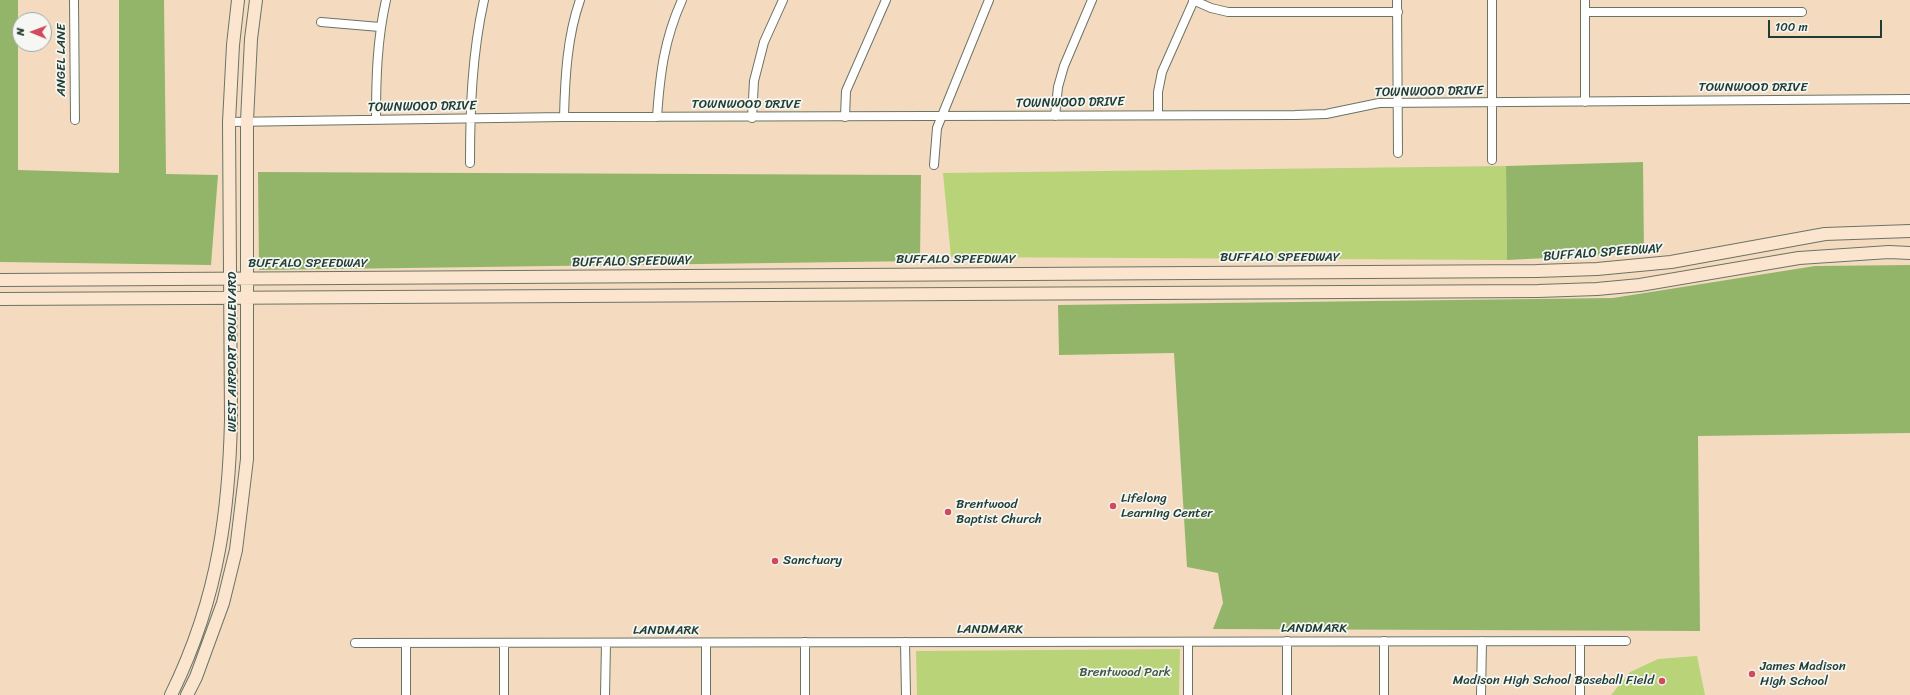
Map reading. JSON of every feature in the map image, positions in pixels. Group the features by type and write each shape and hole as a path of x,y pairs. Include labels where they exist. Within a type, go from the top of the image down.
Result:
{"main road":[{"name":"WEST AIRPORT BOULEVARD","path":"171,695 193,642 206,604 219,551 230,460 229,122 233,45 238,0"},
{"name":"WEST AIRPORT BOULEVARD","path":"187,695 210,641 223,603 236,550 247,459 247,121 248,79 254,3"},
{"name":"BUFFALO SPEEDWAY","path":"0,280 1597,270 1671,262 1797,238 1857,232 1910,231"},
{"path":"1797,238 1799,258"},
{"path":"0,299 1538,291 1616,288 1673,281 1799,258 1889,252 1910,253"},
{"path":"1671,262 1673,281"},
{"path":"1537,271 1538,291"},
{"path":"1383,272 1384,293"},
{"path":"1133,273 1133,293"},
{"path":"1256,273 1256,292"},
{"path":"884,274 884,294"},
{"path":"1009,274 1009,293"},
{"path":"762,295 763,275"},
{"path":"514,296 515,277"},
{"path":"639,277 639,296"},
{"path":"392,278 392,297"},
{"path":"28,280 28,299"},
{"path":"193,642 210,641"}],"street":[{"name":"ANGEL LANE","path":"74,0 75,120"},
{"path":"376,120 376,73 380,27 386,0"},
{"path":"470,163 470,118 473,58 484,0"},
{"path":"564,117 566,68 576,11 580,0"},
{"path":"657,117 660,73 664,53 682,0"},
{"path":"752,118 754,81 764,42 783,0"},
{"path":"845,117 846,91 886,0"},
{"path":"934,165 937,128 989,0"},
{"path":"1055,116 1058,87 1064,66 1092,0"},
{"path":"1158,114 1158,92 1162,72 1194,0 1211,8 1228,12 1398,12"},
{"path":"1397,0 1398,153"},
{"path":"1492,0 1492,160"},
{"path":"1585,0 1585,102"},
{"path":"1585,12 1802,12"},
{"path":"321,22 380,27"},
{"name":"TOWNWOOD DRIVE","path":"229,122 564,117 752,118 1326,114 1347,111 1364,105 1398,102 1492,103 1910,99"},
{"path":"1287,641 1287,695"},
{"path":"1384,641 1384,695"},
{"path":"1481,695 1482,641"},
{"path":"1580,641 1580,695"},
{"name":"LANDMARK","path":"355,643 1626,641"},
{"path":"706,642 706,695"},
{"path":"805,642 806,695"},
{"path":"904,642 906,695"},
{"path":"1188,642 1188,695"},
{"path":"406,643 406,695"},
{"path":"504,643 504,695"},
{"path":"605,695 606,643"}],"green space":[{"path":"0,0 18,0 18,12 12,12 12,52 18,52 18,170 119,173 119,0 164,0 166,174 218,175 211,265 0,262"},
{"path":"1643,162 1644,253 1507,260 1506,166"},
{"path":"1506,166 1507,260 951,257 943,173"},
{"path":"258,172 921,175 920,261 259,270"},
{"path":"1910,265 1910,433 1698,436 1700,631 1213,629 1223,603 1218,573 1187,567 1174,353 1059,355 1058,305 1613,298 1815,266"},
{"name":"Brentwood Park","path":"1180,649 1179,695 917,695 916,651"},
{"name":"Madison High School Baseball Field","path":"1697,656 1705,695 1611,695 1630,672 1658,659"}],"place":[{"name":"Lifelong Learning Center","path":"1113,506"},
{"name":"Brentwood Baptist Church","path":"948,512"},
{"name":"Sanctuary","path":"775,561"},
{"name":"James Madison High School","path":"1752,674"},
{"name":"Madison High School Baseball Field","path":"1662,681"}]}
